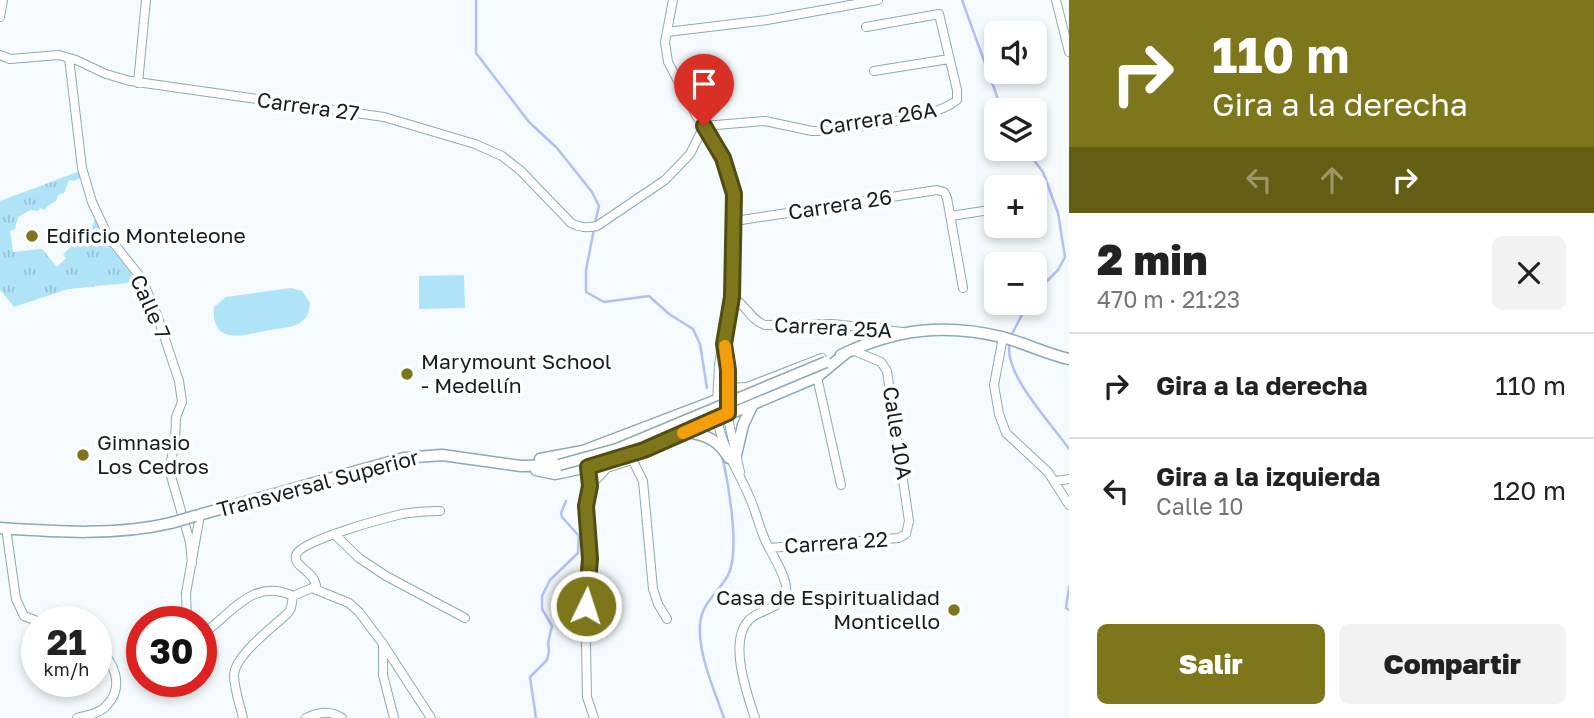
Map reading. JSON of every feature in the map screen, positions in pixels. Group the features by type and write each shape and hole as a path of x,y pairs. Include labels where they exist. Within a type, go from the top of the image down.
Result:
{"main road":[{"name":"Transversal Superior","path":"3,528 91,533 142,529 404,458 459,456 521,466 559,465 617,449 824,360 904,332 936,328 968,331 1008,339 1069,359"},
{"path":"521,466 539,459 583,451 628,448 644,450 799,384 818,382 849,351"},
{"path":"521,466 555,474 588,467 628,448 649,427 716,401"},
{"path":"687,432 708,436 733,456 754,402"}],"street":[{"path":"0,17 3,0"},
{"path":"138,83 146,0"},
{"path":"673,0 665,42 668,62 717,146 730,174 734,194 732,297 719,364 717,418 785,582 783,599 750,618 740,639 740,660 755,718"},
{"path":"667,33 768,20 878,0"},
{"path":"1056,0 1069,52"},
{"path":"866,27 939,14 950,59 874,71"},
{"name":"Carrera 27","path":"0,55 10,59 48,56 73,59 106,75 138,83 384,117 475,144 502,156 521,171 578,227 593,227 665,180 690,154 704,126"},
{"name":"Calle 7","path":"73,59 82,168 89,194 108,236 142,279 179,381 182,402 176,417 169,469 190,542 192,563"},
{"name":"Carrera 26A","path":"704,126 765,121 812,131 828,131 929,113 948,107 957,100 950,59"},
{"path":"140,62 150,79 159,86"},
{"name":"Carrera 26","path":"735,221 937,190 944,192 951,216"},
{"path":"963,288 951,216 984,211"},
{"name":"Carrera 25A","path":"732,297 739,301 757,322 765,325 833,324 904,332"},
{"path":"1008,339 994,385 999,414 1006,433 1056,481 1069,505"},
{"path":"724,344 733,456"},
{"name":"Calle 10A","path":"849,351 881,362 887,371 909,521 903,537"},
{"path":"728,388 747,387 824,360"},
{"path":"818,382 841,485"},
{"path":"590,486 628,448 643,481 653,589 667,619"},
{"path":"583,451 590,486 586,506 590,559 586,586 587,697 594,718"},
{"path":"1056,481 1069,479"},
{"path":"217,622 242,601 260,591 282,591 293,596 316,585 312,574 299,566 296,555 308,544 401,514 440,511"},
{"name":"Calle 7","path":"185,606 197,515"},
{"path":"3,528 16,599 21,610"},
{"path":"334,534 359,558 386,576 465,618"},
{"name":"Carrera 22","path":"769,548 903,537"},
{"path":"312,588 349,603 359,612 383,643 431,718"},
{"path":"243,718 234,676 236,666 288,613 293,596"},
{"path":"383,643 383,675 394,718"},
{"path":"76,718 108,705 113,696 116,672 112,663"},
{"path":"306,718 322,712 342,718"}],"green space":[{"path":"80,171 81,178 69,180 64,193 58,195 56,201 45,210 30,210 18,217 15,229 10,231 13,252 42,249 57,267 66,258 63,254 72,246 75,248 90,232 95,219 101,235 138,282 68,289 14,307 0,290 0,201"},
{"path":"464,275 465,308 419,309 419,276"},
{"path":"291,288 302,291 310,303 307,316 298,324 231,335 218,328 214,320 214,307 226,297"}],"waterway":[{"path":"476,0 476,53 529,122 557,148 592,192 599,206 595,223"},
{"path":"962,0 998,98"},
{"path":"1034,161 1043,172 1058,213 1065,257 1058,270 1047,281"},
{"path":"594,229 586,270 586,292 604,302 649,296 669,314 693,329 700,344 707,388"},
{"path":"1012,334 1022,315"},
{"path":"1010,341 1009,354 1020,382 1069,449"},
{"path":"722,455 732,514 732,562 726,579 704,609 700,636 708,672 724,718"},
{"path":"536,718 530,677 547,660 552,626 542,609 542,596 550,580 578,553 579,536 561,513 566,501"},
{"path":"1069,587 1066,608 1069,610"}],"slow traffic":[{"path":"683,433 728,413 725,346"}],"place":[{"name":"Edificio Monteleone","path":"32,236"},
{"name":"Marymount School - Medellín","path":"407,374"},
{"name":"Gimnasio Los Cedros","path":"83,455"},
{"name":"Casa de Espiritualidad Monticello","path":"954,610"}],"route":[{"path":"586,606 590,559 586,506 590,486 588,467 644,450 728,413 728,370 724,344 732,297 734,194 723,158 704,126"}]}
